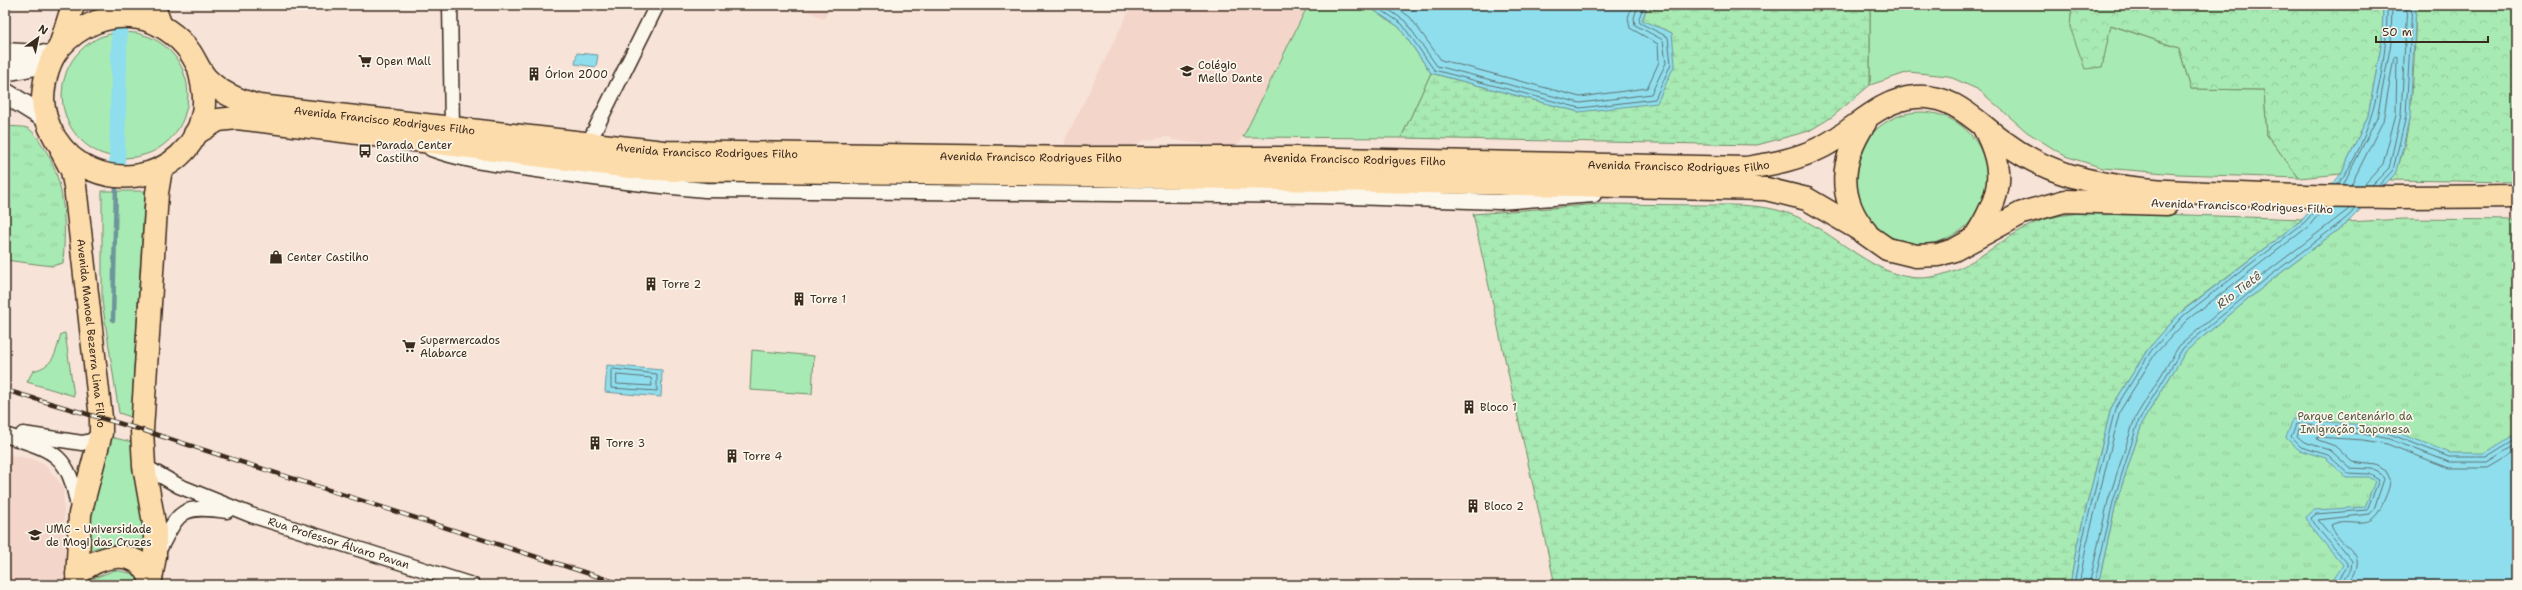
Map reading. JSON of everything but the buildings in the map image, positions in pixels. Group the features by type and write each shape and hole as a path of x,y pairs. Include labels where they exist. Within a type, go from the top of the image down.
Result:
{"main road":[{"path":"5,71 55,55 73,5"},
{"path":"153,5 161,26"},
{"name":"Avenida Francisco Rodrigues Filho","path":"120,17 139,18 161,26 179,39 190,52 198,68 204,90 203,113 195,134 182,152 161,169 136,177 109,176 84,167 63,150 50,126 43,106 44,83 55,55 75,32 95,22 120,17"},
{"name":"Avenida Francisco Rodrigues Filho","path":"198,68 219,88 240,101 259,106 452,127 673,170 1087,175 1766,190 1806,199 1887,249 1916,256 1938,255 1954,250 2022,213 2065,201 2281,202 2409,205 2517,211"},
{"name":"Avenida Francisco Rodrigues Filho","path":"5,93 50,126"},
{"name":"Avenida Francisco Rodrigues Filho","path":"195,134 218,120 237,118 403,139 584,152 1086,158 1296,158 1746,168 1781,162 1804,155 1826,145 1867,119 1882,107 1917,96 1939,98 1956,106 2024,156 2070,176 2111,184 2281,202"},
{"name":"Avenida Francisco Rodrigues Filho","path":"1867,119 1847,154 1845,171 1851,209 1870,238"},
{"name":"Avenida Francisco Rodrigues Filho","path":"1974,238 1996,199 1998,182 1997,161 1993,144 1983,125"},
{"name":"Avenida Manoel Bezerra Lima Filho","path":"50,126 72,171 75,186 101,433 80,514 77,580"},
{"path":"150,583 155,556 155,529 144,466 142,430 157,193 161,169"},
{"name":"Avenida Francisco Rodrigues Filho","path":"2409,205 2517,196"},
{"path":"77,580 91,563 113,557 126,557 139,562 147,570 150,583"}],"street":[{"path":"450,5 452,127"},
{"path":"584,152 657,5"},
{"path":"5,52 55,55"},
{"path":"403,139 456,158 630,183 705,190 1320,196 1499,202 1594,195 1729,188"},
{"path":"5,434 82,442 91,441 101,433"},
{"path":"5,434 40,446 59,456 74,483 80,514"},
{"name":"Rua Professor Álvaro Pavan","path":"144,466 179,486 252,515 472,585"},
{"name":"Rua Professor Álvaro Pavan","path":"155,556 178,517 192,508 252,515"}],"shaded area":[{"path":"795,5 831,5 824,19"},
{"name":"Colégio Mello Dante","path":"1132,5 1308,5 1237,148 1174,140 1169,137 1145,140 1131,147 1065,147 1065,140"},
{"name":"UMC - Universidade de Mogi das Cruzes","path":"5,454 32,459 45,465 63,486 67,585 5,585"}],"green space":[{"path":"1308,5 1366,5 1399,27 1431,73 1401,138 1243,137"},
{"path":"1648,5 1870,5 1870,85 1832,117 1809,131 1757,145 1401,138 1431,73 1579,112 1672,33 1642,20"},
{"path":"1870,5 2072,5 2070,27 2102,67 2110,25 2179,48 2191,89 2264,90 2267,135 2299,178 2178,174 2103,168 2065,156 2027,132 1979,90 1948,76 1909,72 1870,85"},
{"path":"2072,5 2383,5 2382,41 2368,116 2341,174 2299,178 2267,135 2264,90 2191,89 2179,48 2111,25 2102,67 2085,69 2070,27"},
{"path":"2416,5 2517,5 2517,182 2390,180 2398,166 2409,122 2412,97"},
{"path":"119,32 131,32 149,36 170,50 184,71 188,95 184,119 170,140 149,154 131,158 119,158 101,154 80,140 66,119 62,101 62,89 66,71 80,50 101,36"},
{"path":"1927,112 1946,117 1958,123 1968,131 1976,141 1982,153 1986,165 1986,191 1982,203 1976,215 1968,225 1958,233 1946,239 1934,243 1915,244 1896,239 1884,233 1874,225 1866,215 1860,203 1856,191 1855,172 1860,153 1866,141 1874,131 1884,123 1896,117 1908,113"},
{"path":"5,127 25,127 30,129 51,159 63,203 63,263 52,266 5,260"},
{"path":"102,191 145,191 131,417 119,413 102,301"},
{"path":"1600,204 1740,205 1777,210 1796,216 1814,226 1885,270 1904,276 1923,278 1941,275 1957,269 2032,224 2062,215 2076,213 2118,212 2303,219 2183,310 2148,349 2111,408 2077,545 2070,585 1555,585 1473,214"},
{"name":"Parque Centenário da Imigração Japonesa","path":"2404,219 2517,220 2517,585 2098,585 2116,503 2143,421 2186,351 2269,282 2348,222"},
{"path":"65,333 74,396 27,382 33,371 46,366 50,362 55,353 61,334"},
{"path":"752,350 814,356 812,394 750,390"},
{"path":"110,437 132,442 146,554 130,547 116,545 101,547 85,552 86,531"},
{"path":"115,570 135,574 141,585 88,585 94,578"}],"water":[{"path":"1366,5 1648,5 1642,20 1672,33 1675,64 1657,103 1579,112 1431,73 1399,27"},
{"name":"Rio Tietê","path":"2383,5 2416,5 2410,116 2397,172 2348,222 2269,282 2186,351 2143,421 2116,503 2098,585 2070,585 2077,545 2111,408 2148,349 2180,313 2303,219 2341,174 2368,116 2382,41"},
{"path":"577,53 598,55 596,67 575,64"},
{"path":"607,365 662,370 661,397 605,392"},
{"path":"2293,419 2365,425 2392,430 2450,453 2485,453 2517,433 2517,585 2330,585 2343,565 2309,525 2306,517 2314,510 2365,507 2375,481 2368,477 2346,477 2326,458 2299,450 2286,438"}],"waterway":[{"path":"117,168 120,5"},
{"path":"113,320 116,185"}],"railway":[{"path":"5,390 142,430 624,585"}],"place":[{"name":"Open Mall","path":"365,61"},
{"name":"Colégio Mello Dante","path":"1187,71"},
{"name":"Órion 2000","path":"534,74"},
{"name":"Parada Center Castilho","path":"365,151"},
{"name":"Center Castilho","path":"276,257"},
{"name":"Torre 2","path":"651,284"},
{"name":"Torre 1","path":"799,299"},
{"name":"Supermercados Alabarce","path":"409,346"},
{"name":"Bloco 1","path":"1469,407"},
{"name":"Torre 3","path":"595,443"},
{"name":"Torre 4","path":"732,456"},
{"name":"Bloco 2","path":"1473,506"},
{"name":"UMC - Universidade de Mogi das Cruzes","path":"35,535"}]}
